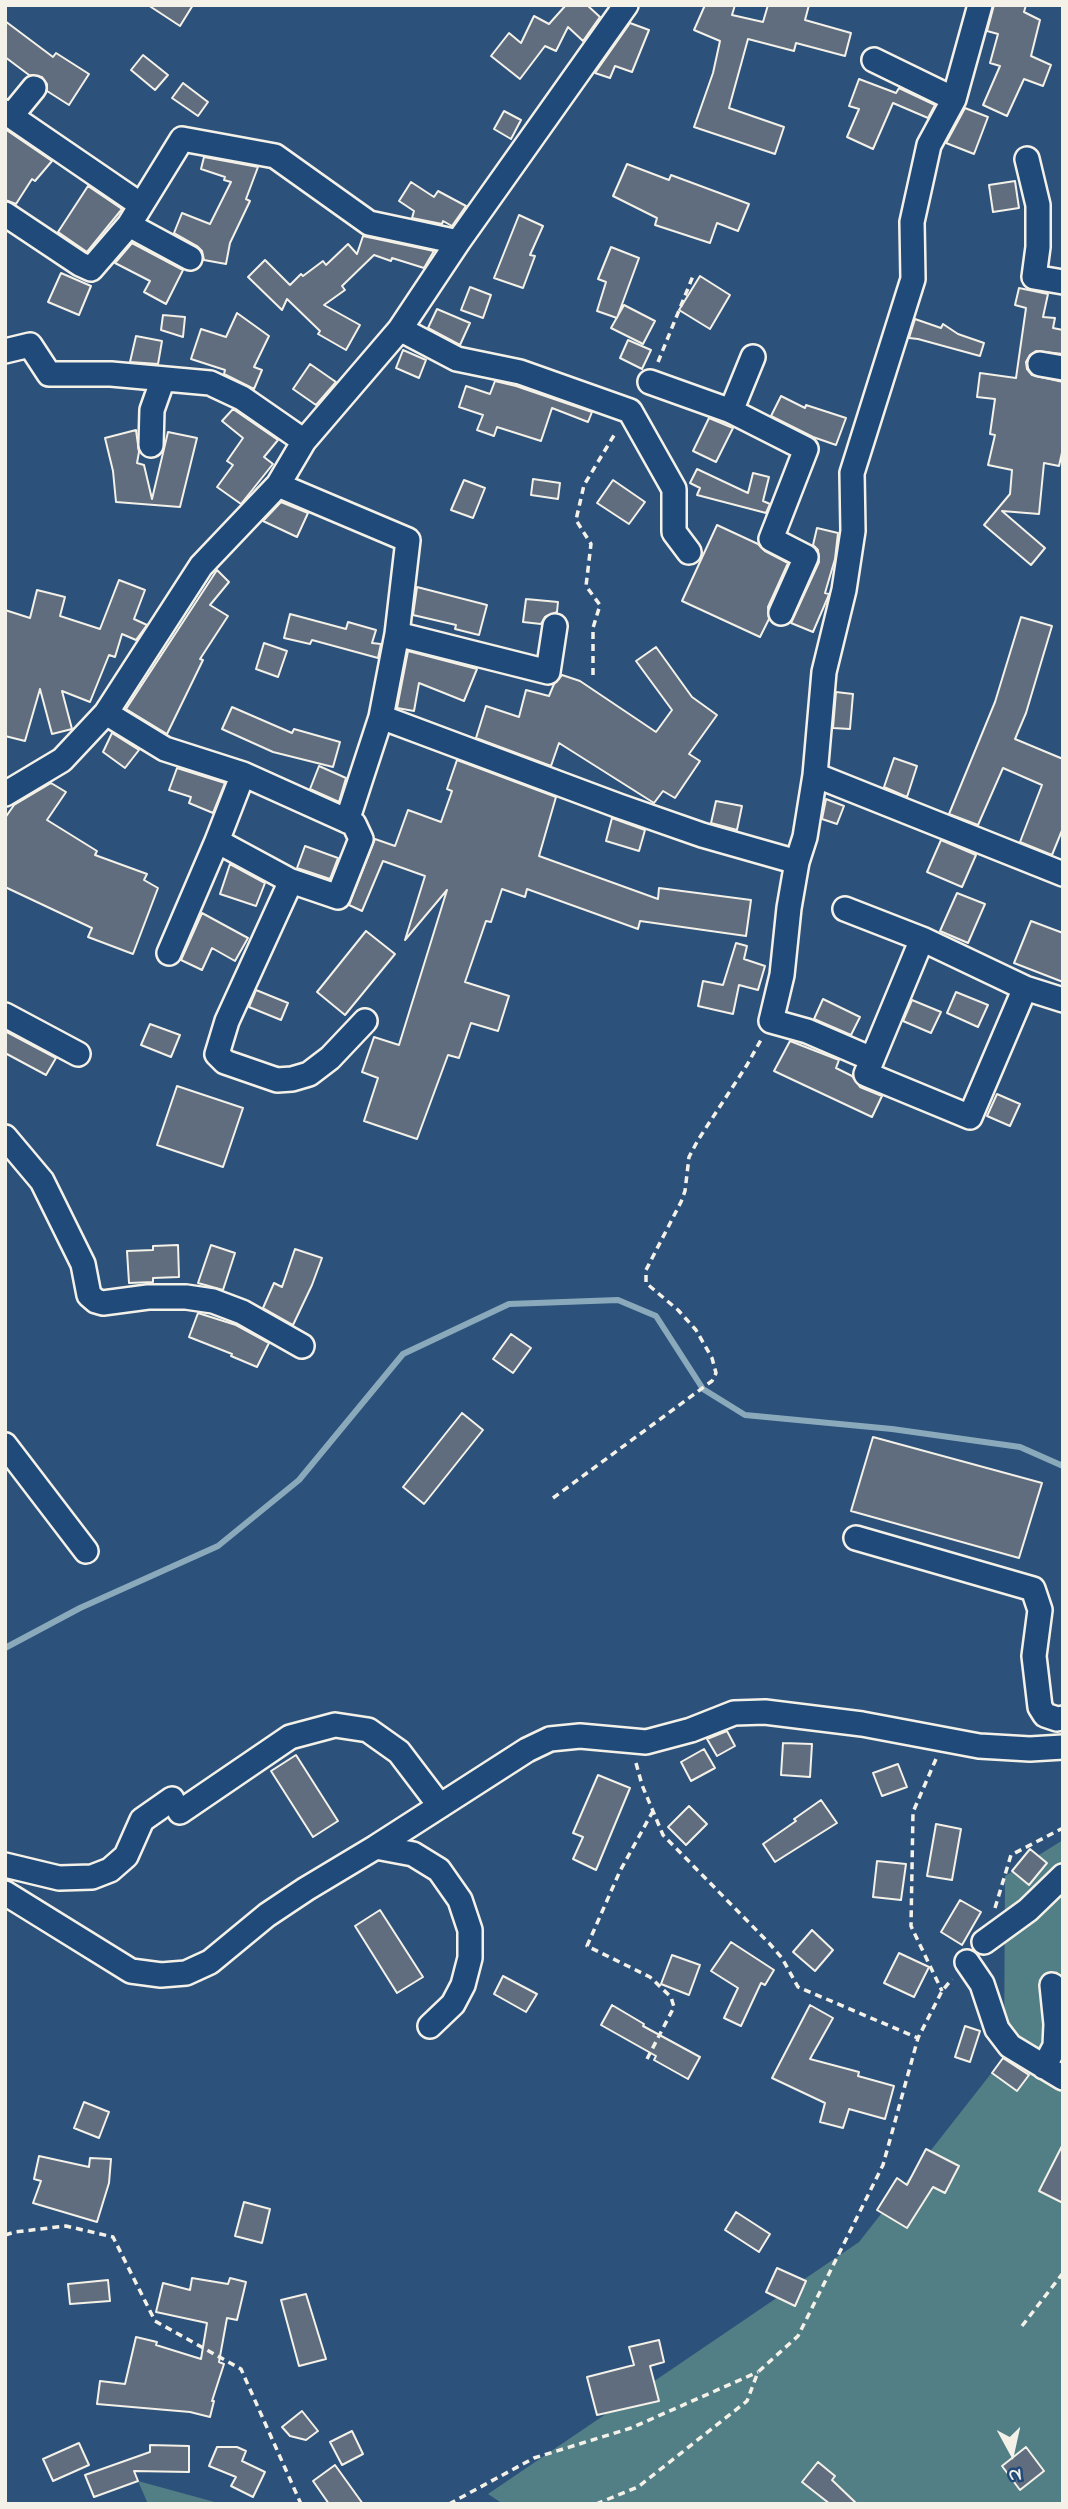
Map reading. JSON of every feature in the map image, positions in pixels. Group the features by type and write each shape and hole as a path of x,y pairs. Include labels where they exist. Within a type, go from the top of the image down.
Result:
{"street":[{"path":"5,794 62,760 106,713 201,566 278,485 304,441 400,329 458,242 626,5"},
{"path":"872,1059 807,1031 771,1021 782,975 797,862 805,837 815,775 824,672 844,590 853,531 852,473 914,279 912,222 929,145 954,99 972,7"},
{"path":"874,60 954,99"},
{"path":"34,88 8,114 190,258"},
{"path":"5,214 80,264 92,269 135,215 182,139 275,156 369,223 458,242"},
{"path":"1027,159 1038,205 1038,247 1034,277 1063,282"},
{"path":"400,329 457,359 520,372 630,411 674,489 674,532 689,552"},
{"path":"5,351 30,345 49,374 111,374 210,383 242,398 304,441"},
{"path":"731,411 753,358"},
{"path":"1040,364 1063,368"},
{"path":"150,445 152,410 163,379"},
{"path":"650,382 731,411 806,449 771,539 806,557 781,613"},
{"path":"278,485 408,540 397,634 381,717 347,821"},
{"path":"397,634 547,679 555,626"},
{"path":"106,713 165,749 243,774 354,824 361,839 338,897 291,881 217,841"},
{"path":"381,717 702,835 797,862"},
{"path":"169,953 243,774"},
{"path":"815,775 1063,874"},
{"path":"291,881 227,1021 217,1054 225,1062 277,1080 292,1079 309,1074 330,1058 365,1021"},
{"path":"845,909 922,939 1025,988 1063,1000"},
{"path":"922,939 866,1074 970,1117 1025,988"},
{"path":"5,1015 78,1054"},
{"path":"5,1137 42,1181 83,1264 89,1295 96,1301 103,1303 148,1297 186,1297 213,1301 242,1312 302,1346"},
{"path":"5,1445 86,1551"},
{"path":"856,1538 1033,1589 1040,1610 1034,1656 1040,1707 1045,1715 1063,1718"},
{"path":"5,1893 131,1971 161,1975 186,1973 210,1962 267,1914 527,1750 551,1739 580,1736 646,1742 664,1739 734,1713 765,1712 862,1724 979,1746 1030,1749 1063,1747"},
{"path":"5,1866 59,1878 92,1877 110,1871 126,1856 142,1820 176,1806 290,1737 335,1725 368,1731 399,1752 440,1806"},
{"path":"376,1847 412,1854 439,1870 460,1900 470,1930 470,1958 463,1985 453,2004 430,2026"},
{"path":"984,1942 1028,1910 1063,1876"},
{"path":"967,1962 982,1984 997,2029 1010,2046 1054,2072 1056,2024 1052,1985"}],"path":[{"path":"650,382 693,276"},
{"path":"593,676 593,628 600,605 586,586 591,544 576,520 584,485 630,411"},
{"path":"552,1498 712,1381 716,1373 712,1358 696,1329 646,1283 646,1270 681,1202 689,1157 747,1065 771,1021"},
{"path":"630,1741 642,1785 663,1835 769,1943 782,1958 799,1987 918,2038"},
{"path":"942,1991 911,1926 913,1812 934,1759 947,1759"},
{"path":"647,2059 674,2007 671,1997 650,1977 587,1946 620,1871 653,1811"},
{"path":"984,1942 1011,1855 1063,1828"},
{"path":"450,2504 534,2458 631,2428 758,2372 798,2336 883,2165 918,2038 942,1991 967,1962"},
{"path":"5,2235 66,2226 113,2237 155,2321 241,2369 301,2504"},
{"path":"1022,2326 1063,2273"},
{"path":"596,2504 638,2487 747,2400 758,2372"}],"green space":[{"path":"1063,1840 1063,2504 503,2504 488,2494 859,2242 1004,2057 1005,1876"},
{"path":"138,2481 222,2504 148,2504"}],"building":[{"path":"148,5 193,5 180,26"},
{"path":"566,5 587,5 600,17 583,41 568,27 556,51 545,46 520,79 491,56 509,33 521,43 534,16 549,24"},
{"path":"705,5 735,5 732,15 763,22 768,5 809,5 805,20 851,33 845,56 796,43 794,51 748,39 729,108 784,127 775,154 694,127 713,73 720,41 694,30"},
{"path":"994,5 1026,5 1024,12 1040,20 1031,56 1051,65 1043,86 1024,79 1007,116 983,105 1000,66 990,63 998,34 987,31"},
{"path":"5,21 53,57 56,53 89,74 69,105 47,91 47,84 42,77 29,75 5,57"},
{"path":"630,23 649,30 632,72 615,66 610,78 595,73"},
{"path":"143,55 168,75 155,90 131,70"},
{"path":"859,79 896,93 899,88 935,105 928,118 893,103 873,149 847,137 859,109 849,106"},
{"path":"183,83 208,102 198,116 172,98"},
{"path":"965,108 988,117 974,154 946,143"},
{"path":"504,111 521,120 511,139 494,129"},
{"path":"5,129 52,161 35,181 32,179 16,204 5,200"},
{"path":"204,157 258,167 246,199 250,201 230,243 226,264 204,260 202,251 197,246 174,233 182,213 210,224 231,182 224,180 225,177 201,169"},
{"path":"627,164 669,180 671,175 749,204 738,231 717,223 710,243 655,225 657,218 613,196"},
{"path":"1015,181 1019,208 993,212 989,185"},
{"path":"411,182 434,197 438,191 466,206 452,226 443,221 442,224 412,218 414,211 399,201"},
{"path":"88,186 122,209 87,252 58,232"},
{"path":"519,215 543,226 530,255 535,256 523,288 494,278"},
{"path":"363,236 434,251 424,268 374,255 342,286 345,290 324,305 360,325 346,350 318,334 320,331 287,299 282,310 248,277 265,260 290,285 301,274 303,276 323,261 326,265 348,244 357,254"},
{"path":"132,243 183,270 166,304 144,292 150,281 115,263"},
{"path":"611,247 639,258 617,318 597,311 606,282 598,279"},
{"path":"61,273 91,286 79,315 48,302"},
{"path":"700,276 730,295 710,329 679,310"},
{"path":"470,287 491,295 483,318 461,310"},
{"path":"1019,288 1048,294 1043,317 1055,318 1053,328 1063,330 1063,354 1036,351 1026,362 1032,375 1063,382 1063,448 1059,466 1044,463 1039,514 1002,511 1045,548 1031,565 984,525 1010,494 1012,470 988,465 995,435 990,434 995,399 977,397 980,373 1016,378 1026,308 1015,305"},
{"path":"624,305 655,321 643,344 611,328"},
{"path":"437,309 470,323 460,345 428,328"},
{"path":"237,313 269,336 254,367 262,370 254,389 224,374 225,370 191,359 201,329 226,337"},
{"path":"163,315 185,317 183,337 161,330"},
{"path":"915,319 941,328 943,324 958,334 984,343 980,356 909,338"},
{"path":"136,336 162,341 158,364 130,362"},
{"path":"628,340 651,350 642,369 620,358"},
{"path":"403,350 426,360 419,378 396,368"},
{"path":"310,364 336,382 316,405 293,389"},
{"path":"495,381 592,412 588,422 552,408 541,441 497,427 494,436 477,430 483,415 459,407 466,386 490,394"},
{"path":"781,396 805,408 806,405 846,418 836,445 771,416"},
{"path":"233,409 278,440 264,457 273,464 241,504 217,487 233,465 227,461 243,438 222,421"},
{"path":"709,418 733,428 716,462 693,451"},
{"path":"136,430 139,452 137,463 144,465 152,499 168,432 197,438 180,507 116,502 113,471 105,438"},
{"path":"697,469 748,493 753,473 769,477 763,501 770,504 766,513 697,495 700,488 690,483"},
{"path":"533,479 560,483 558,499 531,495"},
{"path":"464,480 485,488 473,518 451,510"},
{"path":"613,480 645,502 629,524 597,503"},
{"path":"281,502 308,513 297,537 263,521"},
{"path":"717,525 758,544 765,551 788,563 768,607 769,619 760,637 682,601"},
{"path":"817,528 838,533 835,559 825,593 829,594 813,632 791,623 819,562 818,550 813,545"},
{"path":"217,570 229,582 210,605 228,616 200,659 203,660 167,734 126,709"},
{"path":"119,580 145,590 134,619 147,625 136,640 122,634 115,657 109,655 90,702 62,691 72,729 52,734 40,689 25,741 5,736 5,610 30,618 37,590 65,597 60,616 100,629"},
{"path":"417,587 487,605 479,635 455,629 456,625 413,615"},
{"path":"526,599 558,602 557,612 545,617 541,624 523,622"},
{"path":"290,614 346,629 348,622 376,630 372,643 381,644 378,658 312,640 310,644 284,638"},
{"path":"1021,617 1052,626 1026,713 1015,739 1063,759 1063,828 1052,855 1020,842 1042,785 1003,768 978,825 949,814 995,702"},
{"path":"264,643 287,651 278,677 256,669"},
{"path":"656,647 692,697 717,715 689,754 700,761 675,798 663,791 654,803 559,743 551,766 476,738 486,706 519,717 526,690 549,696 562,675 580,681 656,732 672,710 636,661"},
{"path":"408,651 477,669 464,701 419,683 414,711 397,708"},
{"path":"836,692 853,694 850,729 833,728"},
{"path":"232,707 292,733 294,729 340,742 333,767 273,752 222,729"},
{"path":"112,733 139,750 125,768 103,752"},
{"path":"894,758 917,766 907,797 884,787"},
{"path":"457,760 556,797 539,856 658,899 659,888 751,900 746,936 640,921 638,929 527,889 525,897 502,889 491,922 486,921 465,982 509,996 498,1031 471,1023 459,1058 448,1055 417,1139 364,1121 378,1078 362,1072 374,1037 399,1045 447,890 405,940 425,876 383,861 362,911 349,905 375,839 395,846 408,810 441,822 452,791 447,789"},
{"path":"319,766 346,778 339,802 310,789"},
{"path":"177,768 225,783 213,813 189,803 191,797 169,790"},
{"path":"51,783 66,792 47,820 97,851 95,855 147,874 144,880 158,888 133,954 88,937 92,928 5,887 5,818 14,805"},
{"path":"826,799 844,806 837,824 822,819"},
{"path":"716,801 742,806 737,830 711,823"},
{"path":"612,818 645,830 639,851 606,841"},
{"path":"941,840 976,855 962,887 927,872"},
{"path":"305,846 338,858 330,879 297,868"},
{"path":"230,864 265,883 256,906 220,894"},
{"path":"957,893 985,904 968,943 940,931"},
{"path":"202,913 248,938 235,961 212,948 202,970 181,960"},
{"path":"1031,921 1063,933 1063,982 1014,963"},
{"path":"366,931 395,954 345,1015 317,992"},
{"path":"736,943 747,946 744,959 765,966 758,990 739,985 733,1014 698,1006 703,981 723,985"},
{"path":"256,990 288,1003 281,1020 249,1007"},
{"path":"956,992 988,1005 978,1027 947,1013"},
{"path":"823,999 860,1017 851,1035 814,1019"},
{"path":"912,1000 941,1012 931,1033 903,1021"},
{"path":"150,1024 180,1035 171,1057 141,1045"},
{"path":"5,1031 56,1058 46,1075 5,1053"},
{"path":"790,1041 839,1060 836,1068 852,1076 860,1087 882,1096 872,1117 774,1071"},
{"path":"177,1086 243,1108 223,1167 157,1145"},
{"path":"997,1094 1020,1104 1010,1126 987,1116"},
{"path":"178,1245 179,1277 153,1278 153,1282 129,1283 127,1251"},
{"path":"211,1245 235,1253 223,1290 198,1283"},
{"path":"295,1249 322,1258 293,1325 263,1308 274,1283 282,1287"},
{"path":"198,1313 236,1325 269,1343 257,1367 189,1337"},
{"path":"511,1334 531,1348 513,1373 493,1359"},
{"path":"462,1413 483,1430 424,1504 403,1487"},
{"path":"873,1437 1042,1483 1019,1558 851,1511"},
{"path":"727,1731 735,1746 717,1756 707,1739"},
{"path":"783,1743 812,1744 810,1777 781,1775"},
{"path":"704,1749 715,1768 691,1781 681,1762"},
{"path":"296,1755 338,1821 313,1837 271,1771"},
{"path":"898,1764 907,1787 882,1796 873,1773"},
{"path":"598,1775 630,1788 596,1870 573,1859 583,1837 573,1833"},
{"path":"821,1800 837,1823 775,1862 763,1844"},
{"path":"689,1806 707,1824 686,1845 668,1827"},
{"path":"936,1824 961,1829 952,1880 927,1876"},
{"path":"1030,1849 1047,1863 1029,1885 1012,1871"},
{"path":"877,1861 906,1864 901,1900 873,1897"},
{"path":"960,1900 981,1912 962,1945 941,1932"},
{"path":"380,1910 423,1977 397,1993 355,1926"},
{"path":"812,1930 833,1950 815,1971 793,1952"},
{"path":"731,1942 774,1970 765,1985 761,1983 741,2026 724,2018 738,1988 711,1971"},
{"path":"899,1953 929,1967 914,1997 884,1983"},
{"path":"672,1955 700,1965 689,1995 661,1984"},
{"path":"503,1976 537,1994 526,2012 494,1994"},
{"path":"612,2005 644,2024 643,2026 700,2057 688,2079 654,2060 656,2056 601,2025"},
{"path":"810,2005 833,2018 810,2059 859,2072 858,2076 894,2086 885,2119 849,2109 843,2128 820,2122 825,2103 772,2078"},
{"path":"965,2026 980,2031 970,2062 955,2057"},
{"path":"1003,2058 1029,2075 1017,2091 992,2073"},
{"path":"84,2102 109,2112 99,2138 74,2128"},
{"path":"1063,2144 1063,2203 1039,2191"},
{"path":"926,2149 959,2166 945,2193 933,2187 907,2228 877,2210 897,2178 907,2185"},
{"path":"39,2156 89,2167 90,2158 111,2159 109,2183 97,2222 33,2203 41,2181 34,2179"},
{"path":"244,2202 270,2209 262,2243 235,2236"},
{"path":"736,2212 770,2234 759,2252 725,2230"},
{"path":"777,2268 806,2281 795,2306 766,2292"},
{"path":"192,2278 228,2284 230,2278 246,2282 237,2320 227,2318 219,2362 224,2364 212,2401 210,2417 190,2412 97,2404 100,2381 125,2384 136,2337 201,2359 207,2323 156,2312 163,2283 190,2290"},
{"path":"108,2280 110,2301 70,2304 68,2284"},
{"path":"306,2294 326,2359 299,2366 281,2300"},
{"path":"659,2340 664,2362 650,2366 659,2401 597,2415 587,2377 634,2365 629,2347"},
{"path":"302,2411 318,2431 306,2440 290,2436 282,2427"},
{"path":"352,2431 363,2454 342,2465 330,2442"},
{"path":"79,2443 89,2465 53,2481 43,2459"},
{"path":"150,2445 189,2446 189,2472 134,2471 138,2481 94,2497 85,2475 150,2452"},
{"path":"217,2447 237,2447 246,2451 242,2461 265,2472 253,2497 231,2486 236,2477 209,2466"},
{"path":"1026,2447 1044,2471 1020,2490 1002,2466"},
{"path":"818,2462 835,2476 832,2480 857,2504 830,2504 802,2482"},
{"path":"335,2465 363,2504 329,2504 313,2481"}],"waterway":[{"path":"5,1648 80,1608 218,1546 299,1480 403,1354 509,1304 618,1300 656,1316 703,1389 745,1415 892,1429 1020,1447 1063,1466"}]}
